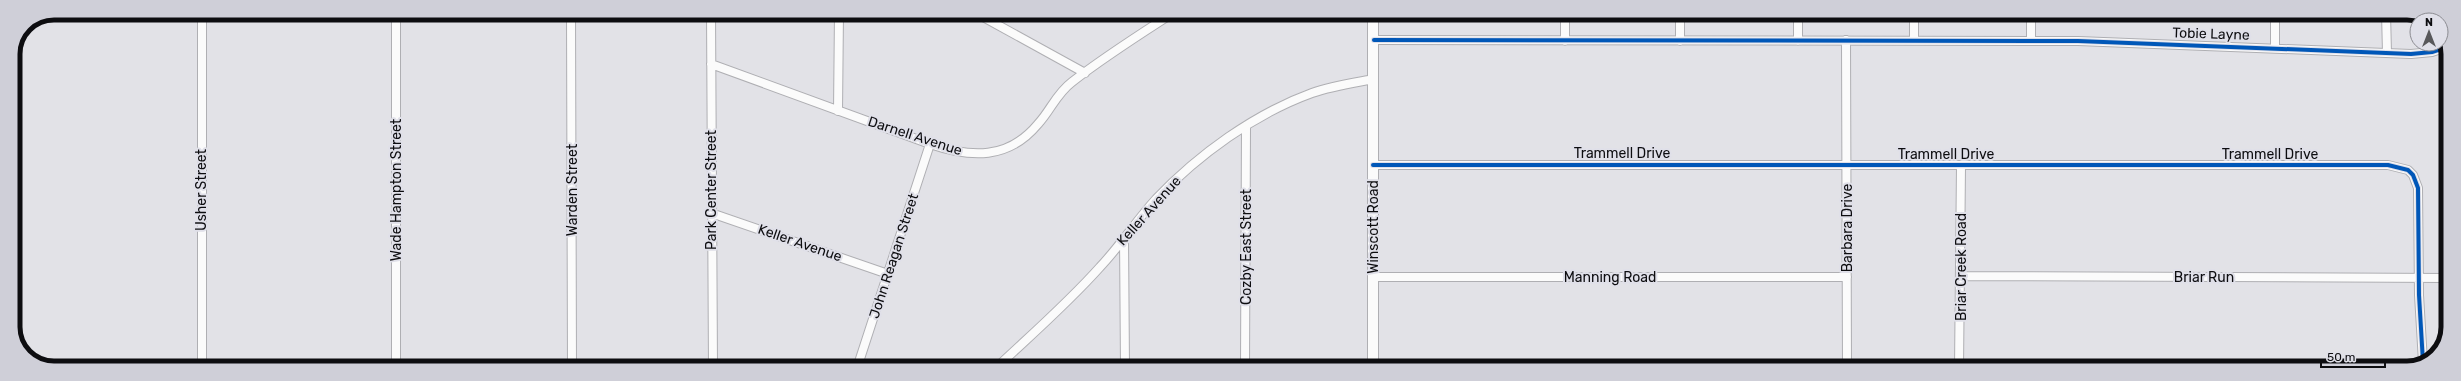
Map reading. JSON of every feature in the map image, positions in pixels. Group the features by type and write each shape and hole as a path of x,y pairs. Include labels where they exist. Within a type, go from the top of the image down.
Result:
{"main road":[{"name":"Winscott Road","path":"1372,361 1374,165 1373,20"}],"street":[{"name":"Usher Street","path":"202,20 202,361"},
{"name":"Wade Hampton Street","path":"396,20 396,361"},
{"name":"Warden Street","path":"571,20 572,361"},
{"name":"Park Center Street","path":"711,20 713,361"},
{"path":"838,111 839,20"},
{"path":"989,20 1085,73"},
{"name":"Darnell Avenue","path":"711,64 930,144 954,152 974,154 998,151 1012,146 1026,137 1039,123 1051,104 1071,82 1163,20"},
{"path":"1564,41 1565,20"},
{"path":"1680,20 1680,42"},
{"path":"1798,20 1798,41"},
{"path":"1914,20 1914,41"},
{"path":"2031,20 2031,41"},
{"path":"2275,20 2275,47"},
{"path":"2386,20 2387,53"},
{"name":"Tobie Layne","path":"1374,40 1680,42 1846,40 2031,41 2275,47 2387,53 2429,52"},
{"name":"Barbara Drive","path":"1846,40 1847,361"},
{"name":"Keller Avenue","path":"1003,361 1050,318 1101,267 1156,200 1194,163 1246,126 1311,93 1334,86 1374,79"},
{"name":"Cozby East Street","path":"1245,361 1246,126"},
{"name":"John Reagan Street","path":"859,361 930,144"},
{"name":"Trammell Drive","path":"1374,165 2388,165 2405,168 2413,176 2418,188 2420,278"},
{"name":"Briar Creek Road","path":"1959,361 1961,166"},
{"name":"Keller Avenue","path":"711,212 888,274"},
{"path":"1124,238 1125,361"},
{"name":"Briar Run","path":"1961,276 2441,278"},
{"name":"Manning Road","path":"1373,277 1847,277"},
{"path":"2420,278 2423,357"}],"cycle path":[{"path":"1374,40 2078,41 2411,54 2432,52"},
{"path":"1373,165 2388,165 2408,170 2413,175 2418,188 2419,295 2423,357"}]}
